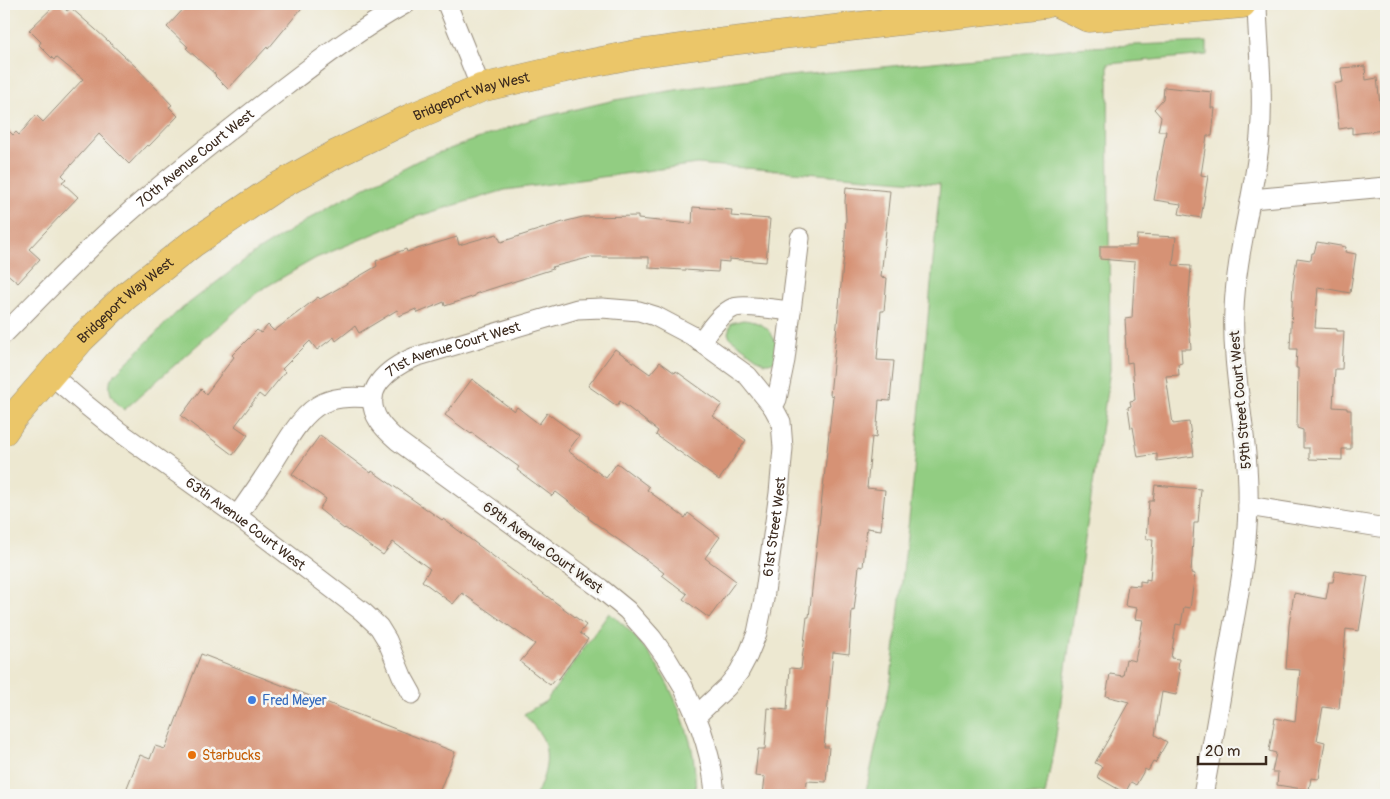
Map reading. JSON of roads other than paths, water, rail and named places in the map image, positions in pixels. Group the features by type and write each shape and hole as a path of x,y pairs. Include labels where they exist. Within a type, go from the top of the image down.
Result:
{"main road":[{"name":"Bridgeport Way West","path":"4,431 81,340 126,296 192,244 275,188 338,153 410,118 481,88 636,54 1045,4"},
{"path":"1059,4 1088,18 1242,4"}],"street":[{"name":"70th Avenue Court West","path":"4,334 114,226 166,181 323,58 388,13 405,4"},
{"path":"446,4 481,88"},
{"name":"59th Street Court West","path":"1203,795 1247,534 1248,506 1245,448 1233,334 1237,278 1260,135 1262,93 1256,4"},
{"path":"1251,199 1386,187"},
{"path":"773,406 777,399 785,360 800,238"},
{"path":"700,342 725,313 734,306 742,305 792,311"},
{"name":"71st Avenue Court West","path":"373,398 378,383 392,368 403,362 577,309 602,308 640,311 655,316 691,335 748,376 773,406"},
{"name":"63th Avenue Court West","path":"51,375 117,430 237,516 363,612 379,627 387,640 402,676 412,694"},
{"path":"237,516 296,428 315,407 329,400 357,397 373,398"},
{"name":"69th Avenue Court West","path":"373,398 375,414 379,422 398,441 600,588 627,610 652,638 667,659 682,684 696,716"},
{"name":"61st Street West","path":"696,716 727,687 739,672 758,633 779,493 783,448 781,422 773,406"},
{"path":"1248,506 1386,528"},
{"path":"696,716 706,742 713,774 715,795"}],"place":[{"name":"Fred Meyer","path":"252,700"},
{"name":"Starbucks","path":"192,755"}]}
